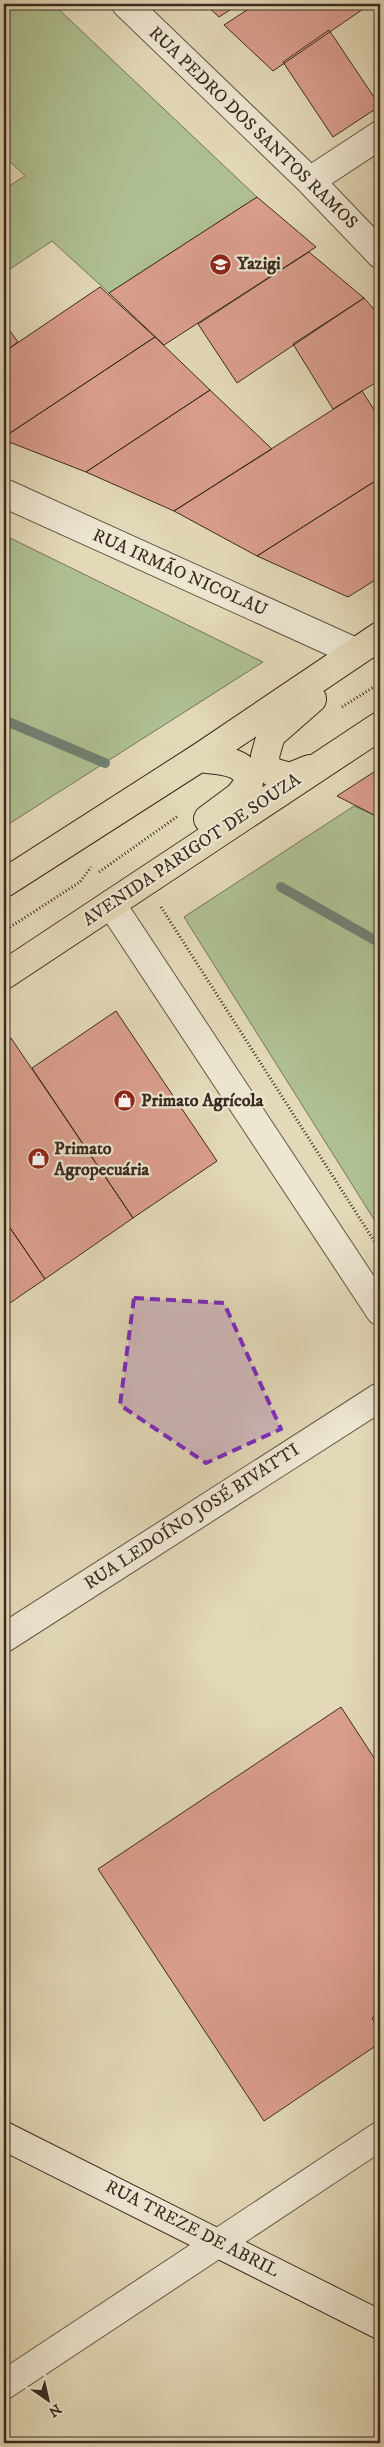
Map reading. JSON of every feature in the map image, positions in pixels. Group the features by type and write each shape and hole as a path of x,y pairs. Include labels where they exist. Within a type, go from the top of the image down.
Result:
{"main road":[{"path":"4,883 199,758 380,636"},
{"path":"322,764 290,777 272,772 266,765 265,756 271,735 345,669 355,652"},
{"name":"AVENIDA PARIGOT DE SOUZA","path":"4,975 380,726"},
{"path":"111,904 171,847 239,796 249,783 248,773 242,766 199,758"}],"street":[{"name":"RUA PEDRO DOS SANTOS RAMOS","path":"126,4 310,182 380,254"},
{"path":"310,182 380,135"},
{"name":"RUA IRMÃO NICOLAU","path":"4,494 355,652"},
{"path":"111,904 380,1311"},
{"name":"RUA LEDOÍNO JOSÉ BIVATTI","path":"4,1638 380,1397"},
{"name":"RUA TREZE DE ABRIL","path":"4,2136 220,2242 380,2325"},
{"path":"4,2385 380,2136"}],"path":[{"path":"145,881 380,1250"}],"highlighted area":[{"path":"134,1298 224,1303 281,1429 206,1463 120,1405"}],"green space":[{"path":"4,4 53,4 257,197 109,293 52,241 4,273 4,189 25,176 4,156"},
{"path":"4,535 263,662 4,827"},
{"path":"354,806 380,818 380,1229 184,917"}],"building":[{"path":"205,4 239,4 219,17"},
{"path":"256,4 364,4 366,7 273,71 224,25"},
{"path":"329,30 380,106 333,137 283,62"},
{"path":"257,197 316,247 164,345 109,293"},
{"path":"309,252 364,298 237,383 198,324"},
{"path":"100,287 155,337 4,437 4,352"},
{"path":"364,298 380,316 380,380 333,409 293,344"},
{"path":"4,323 18,342 4,352"},
{"path":"155,337 210,390 86,472 4,440 4,437"},
{"path":"210,390 272,449 174,511 86,472"},
{"path":"362,391 380,419 380,478 257,556 174,511"},
{"path":"380,478 380,577 348,597 257,556"},
{"path":"380,768 380,818 337,796"},
{"path":"116,1011 217,1161 133,1218 32,1068"},
{"path":"11,1038 133,1218 45,1279 4,1219 4,1043"},
{"path":"4,1219 45,1279 4,1307"},
{"path":"341,1707 380,1767 380,2012 372,2018 380,2032 380,2043 264,2121 98,1869"}],"waterway":[{"path":"4,720 105,763"},
{"path":"281,887 380,943"}],"place":[{"name":"Yazigi","path":"221,264"},
{"name":"Primato Agrícola","path":"125,1101"},
{"name":"Primato Agropecuária","path":"38,1159"}]}
